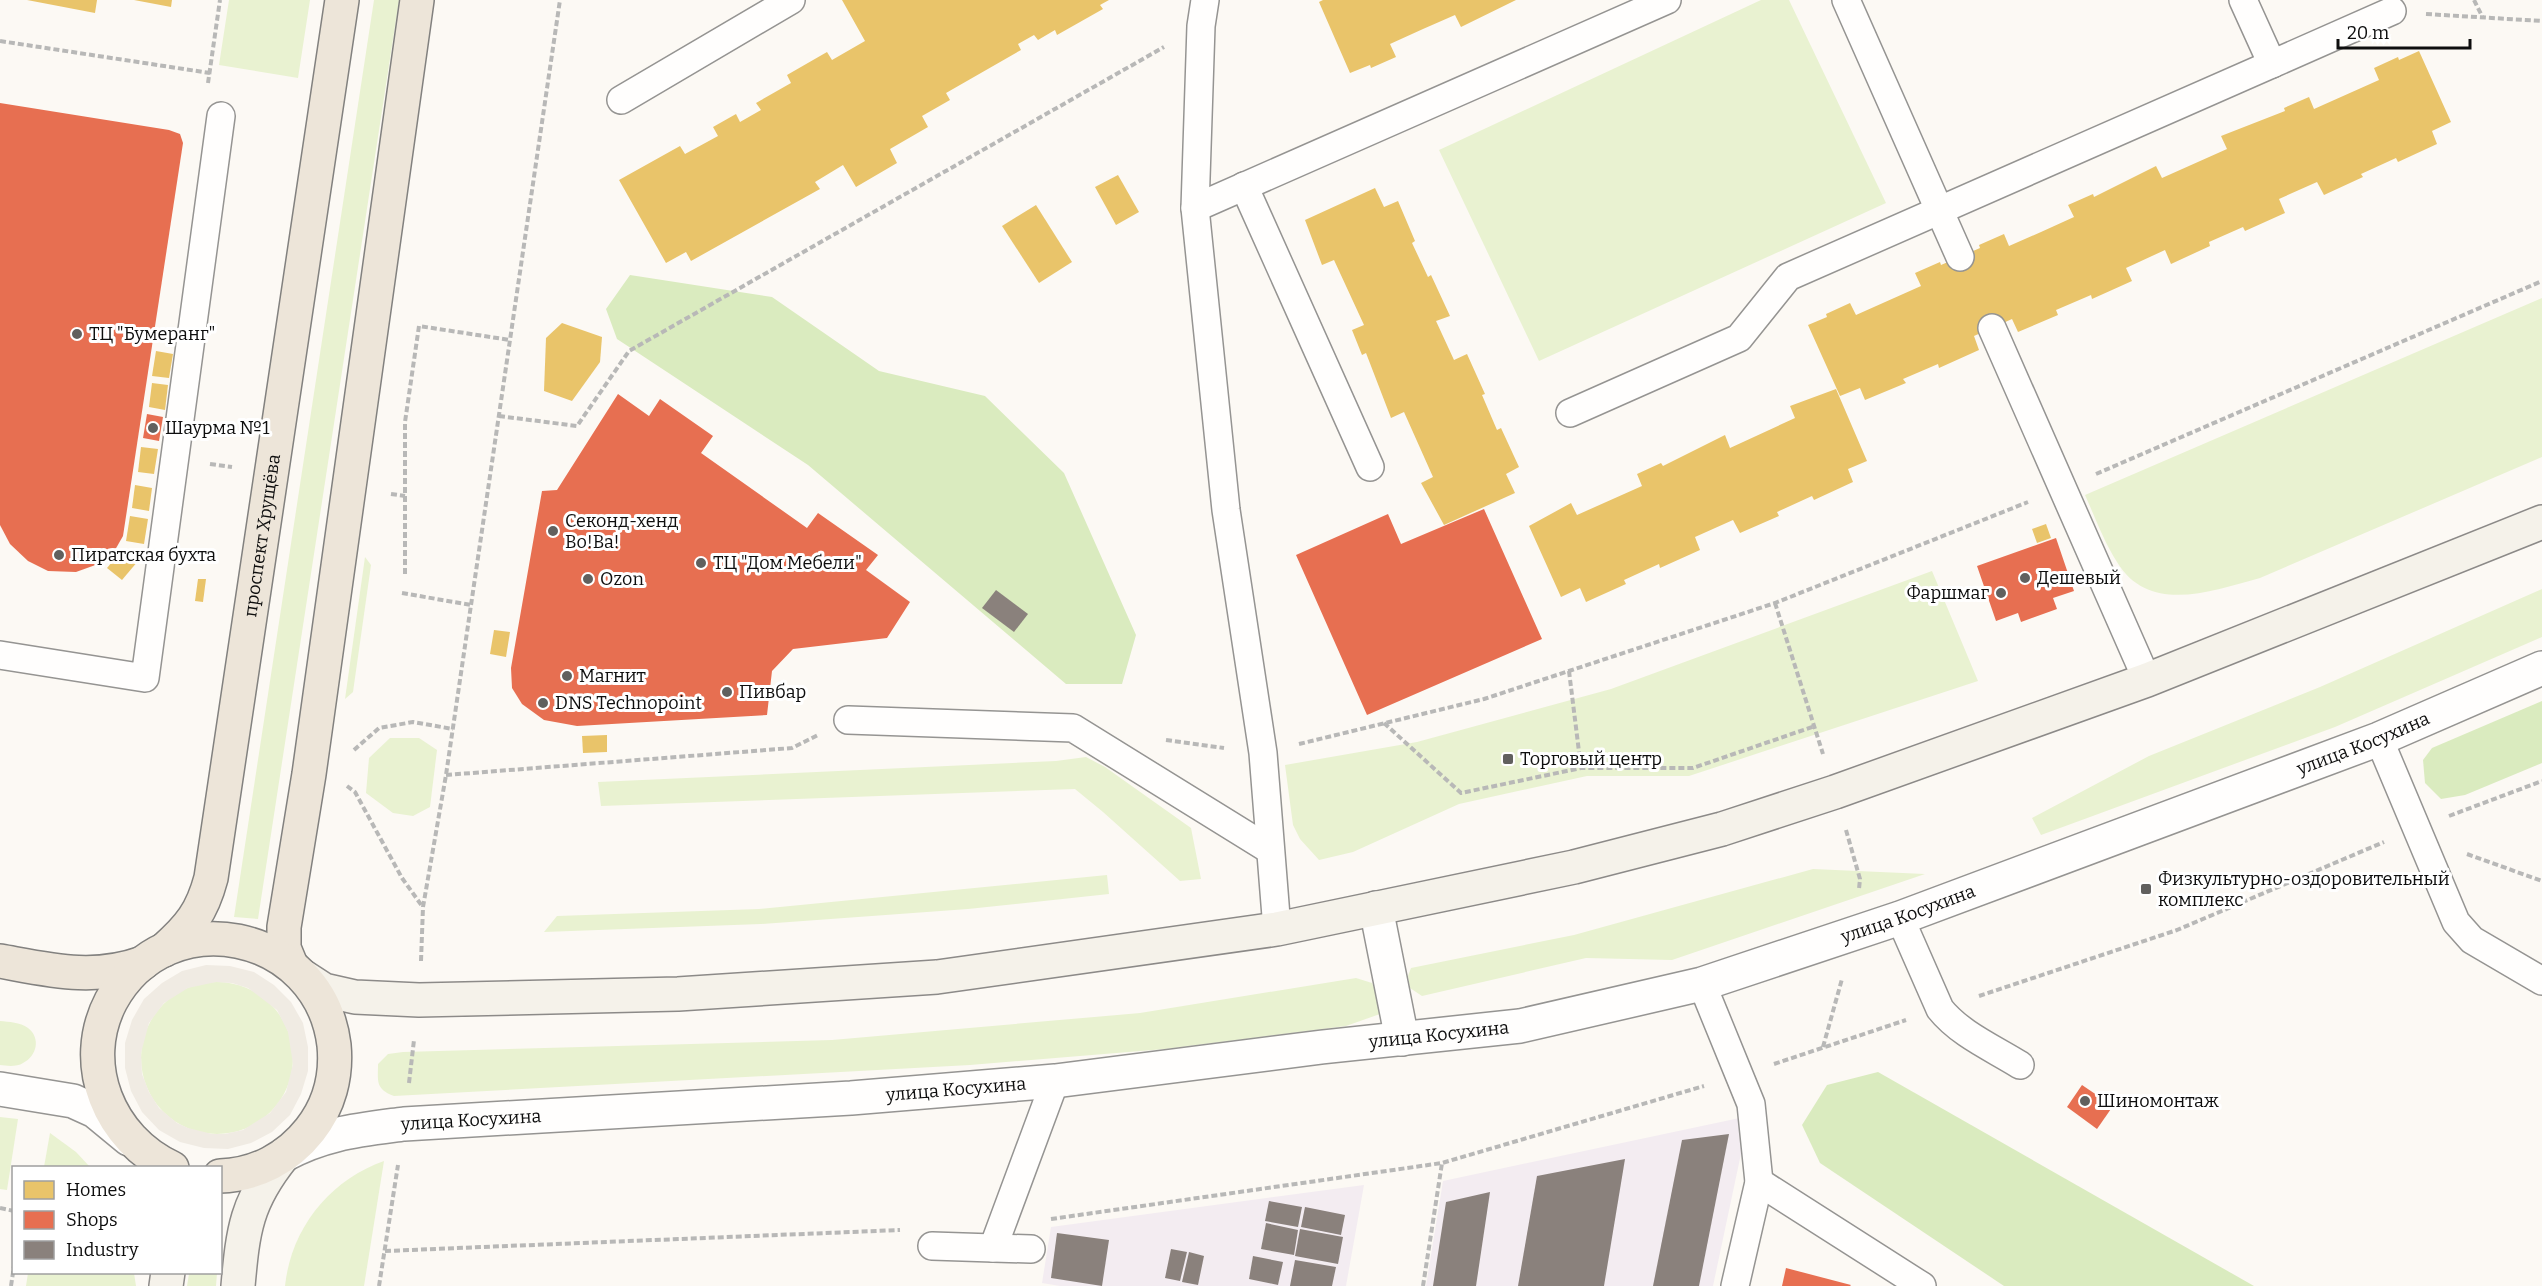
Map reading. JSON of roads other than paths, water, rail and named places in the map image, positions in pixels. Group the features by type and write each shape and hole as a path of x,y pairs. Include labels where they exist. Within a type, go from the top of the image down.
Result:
{"main road":[{"name":"проспект Хрущёва","path":"99,1042 115,994 128,977 194,921 205,901 211,878 342,0"},
{"path":"238,1286 243,1234 263,1180 316,1123 333,1083 335,1059 332,1028 325,1009 284,948 284,927 309,774 417,0"},
{"path":"0,961 64,972 97,974 154,956 186,942 206,938 232,939 257,945 324,990 355,997 419,1000 678,994 937,977 1277,929 1574,867 1722,829 1835,792 2147,680 2542,522"},
{"path":"64,972 83,985 92,995 98,1009 101,1089 113,1117 143,1153 170,1166"},
{"path":"222,1176 237,1176 260,1169 283,1156"}],"street":[{"name":"улица Косухина","path":"283,1156 305,1144 334,1133 404,1124 851,1098 1055,1081 1520,1026 1702,984 1900,918 2379,739 2542,668"},
{"path":"1376,908 1402,1039"},
{"path":"52,1098 81,1085 92,1072 99,1042"},
{"path":"0,1089 73,1101 95,1111 143,1153"}],"lane":[{"path":"621,100 791,0"},
{"path":"1195,208 1667,0"},
{"path":"1846,0 1960,257"},
{"path":"2244,0 2272,64"},
{"path":"1570,413 1739,338 1788,277 2392,11"},
{"path":"1203,13 1195,208 1226,510 1263,753 1277,929"},
{"path":"0,655 145,678 221,116"},
{"path":"1244,186 1370,466"},
{"path":"1992,328 2147,680"},
{"path":"848,720 1073,728 1270,850"},
{"path":"2379,739 2456,922 2472,940 2542,981"},
{"path":"1900,918 1940,1009 1948,1019 2020,1065"},
{"path":"1702,984 1751,1104 1759,1182 1734,1286"},
{"path":"997,1237 1055,1081"},
{"path":"1759,1182 1922,1286"},
{"path":"932,1246 997,1237 1031,1249"}],"place":[{"name":"ТЦ \"Бумеранг\"","path":"77,334"},
{"name":"Шаурма №1","path":"153,428"},
{"name":"Секонд-хенд Во!Ва!","path":"553,531"},
{"name":"Пиратская бухта","path":"59,555"},
{"name":"ТЦ \"Дом Мебели\"","path":"701,563"},
{"name":"Дешевый","path":"2025,578"},
{"name":"Ozon","path":"588,579"},
{"name":"Фаршмаг","path":"2001,593"},
{"name":"Магнит","path":"567,676"},
{"name":"Пивбар","path":"727,692"},
{"name":"DNS Technopoint","path":"543,703"},
{"name":"Торговый центр","path":"1508,759"},
{"name":"Физкультурно-оздоровительный комплекс","path":"2146,889"},
{"name":"Шиномонтаж","path":"2085,1101"}]}
